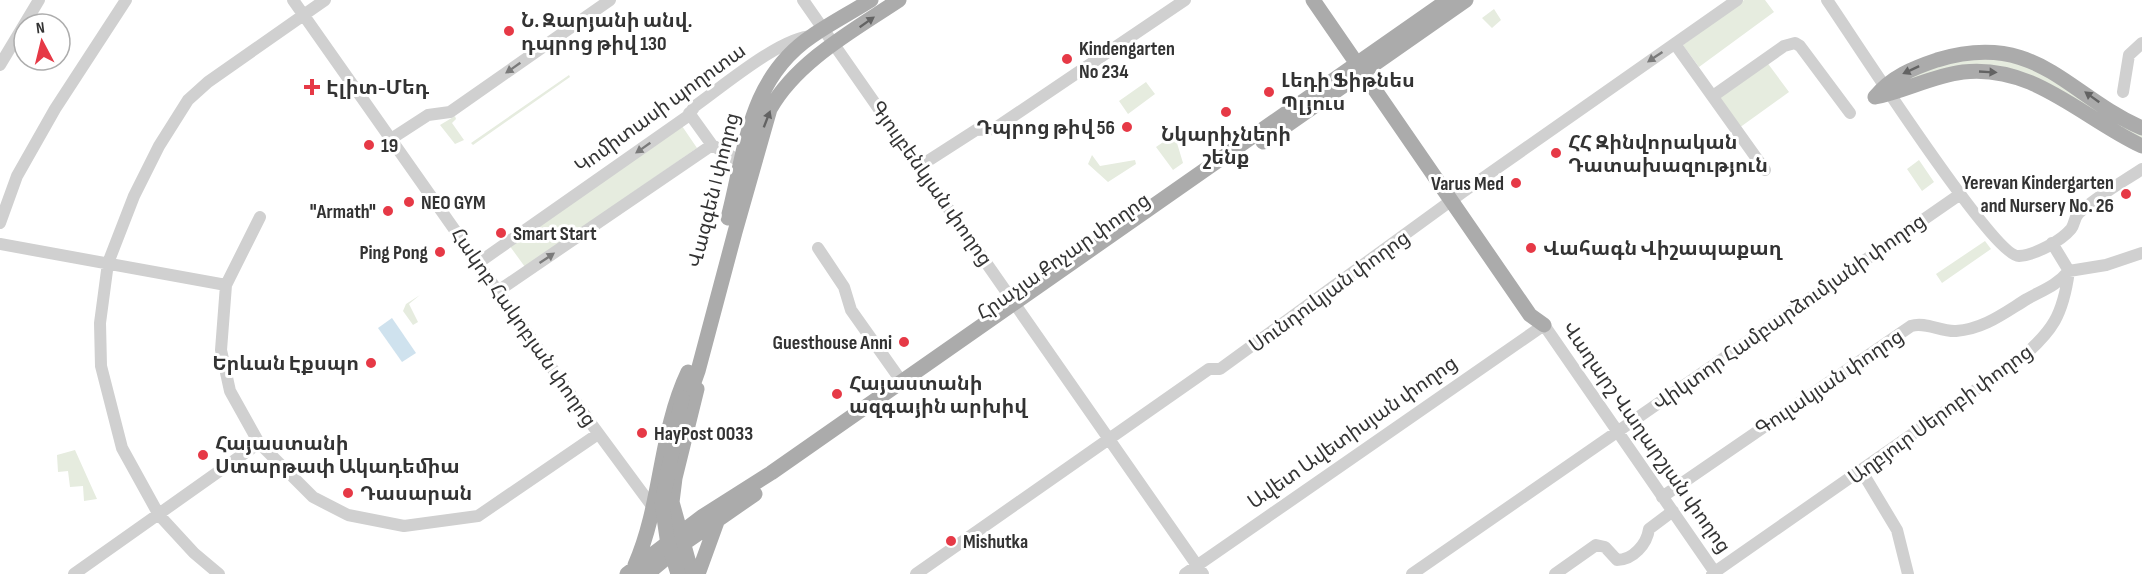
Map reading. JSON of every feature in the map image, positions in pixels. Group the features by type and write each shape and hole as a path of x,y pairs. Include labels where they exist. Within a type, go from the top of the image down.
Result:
{"main road":[{"name":"Կոմիտասի պողոտա","path":"818,33 872,0"},
{"path":"836,44 899,0"},
{"name":"Վաղարշ Վաղարշյան փողոց","path":"1313,0 1364,66"},
{"name":"Վաղարշ Վաղարշյան փողոց","path":"1324,0 1364,66 1530,315 1544,325"},
{"name":"Հրաչյա Քոչար փողոց","path":"1364,66 1448,0"},
{"name":"Հրաչյա Քոչար փողոց","path":"673,548 718,519 1364,66 1466,0"},
{"name":"Վազգեն I փողոց","path":"672,502 675,478 696,398 693,371 741,162 762,90 773,72 818,33"},
{"name":"Վազգեն I փողոց","path":"673,548 665,524 663,494 685,398 765,121 775,101 789,82 836,44"},
{"path":"1888,89 1923,64 1944,58 1987,53 2012,55 2052,70 2142,128"},
{"path":"1888,89 1945,75 1973,72 2003,73 2029,80 2049,89 2099,124 2142,146"},
{"name":"Հրաչյա Քոչար փողոց","path":"673,548 703,516 1018,307"},
{"name":"Վազգեն I փողոց","path":"636,572 647,534 677,394 693,371"},
{"path":"652,506 661,508 672,502"},
{"path":"672,502 690,513 703,516"},
{"path":"672,502 673,548 678,574"},
{"path":"698,574 718,519"},
{"path":"636,572 673,548"},
{"path":"669,574 673,548"},
{"path":"673,548 684,574"},
{"path":"673,548 692,574"}],"street":[{"path":"0,65 39,0"},
{"path":"0,223 16,176 55,108 126,0"},
{"name":"Հակոբ Հակոբյան փողոց","path":"293,0 598,434 652,506"},
{"path":"219,574 194,553 159,515 122,448 100,366 100,323 108,263 134,196 159,146 188,100 208,82 326,0"},
{"path":"391,140 428,115 444,114 610,0"},
{"name":"Գյուլբենկյան փողոց","path":"803,0 818,33 836,44 1200,570"},
{"path":"920,166 976,130 994,129 1185,0"},
{"name":"Սունդուկյան փողոց","path":"916,574 1209,369 1220,369 1454,199 1737,0"},
{"path":"1827,0 1959,195 1994,238 2012,255 2021,256 2052,243 2071,229 2076,215 2142,169"},
{"name":"Կոմիտասի պողոտա","path":"478,263 784,44 800,36 818,33"},
{"path":"1713,96 1784,46 1795,43 1800,46 1850,113"},
{"path":"2122,92 2129,56 2142,43"},
{"path":"1675,44 1766,171"},
{"path":"689,113 712,145 741,162"},
{"path":"498,291 712,145"},
{"name":"Վիկտոր Համբարձումյանի փողոց","path":"1412,574 1616,430 1959,195"},
{"path":"260,217 226,285 221,350 230,392 259,443 313,498 348,515 404,526 485,513 598,434"},
{"path":"2052,243 2069,271 2106,265 2142,253"},
{"path":"0,244 226,285"},
{"path":"818,248 844,287 851,310 902,382"},
{"name":"Աղբյուր Սերոբի փողոց","path":"1715,573 2007,369 2044,339 2055,324 2069,271"},
{"name":"Գուլակյան փողոց","path":"1662,497 1911,326 1917,324 1954,331 1981,326 2047,291 2069,271"},
{"name":"Վաղարշ Վաղարշյան փողոց","path":"1544,325 1715,573"},
{"name":"Ավետ Ավետիսյան փողոց","path":"1185,574 1200,570 1544,325"},
{"path":"74,574 259,443"},
{"path":"1862,470 1897,530 1908,574"},
{"path":"1555,574 1596,545 1605,547 1617,560 1631,557 1648,539 1649,529 1673,511"}],"shaded area":[{"path":"1744,0 1765,0 1774,12 1699,67 1683,45"},
{"path":"1494,9 1501,20 1492,28 1482,18"},
{"path":"1993,59 2027,65 2142,132 2142,141 2024,73 1906,85 1902,79 1953,60"},
{"path":"1766,61 1789,92 1739,128 1717,97"},
{"path":"569,75 570,77 473,145 471,143"},
{"path":"1146,82 1155,94 1128,114 1119,101"},
{"path":"455,116 456,119 452,123 464,140 455,144 440,125"},
{"path":"682,126 697,148 525,267 509,245"},
{"path":"1178,132 1177,143 1183,163 1173,170 1156,147"},
{"path":"1092,155 1100,166 1135,160 1136,164 1108,182 1088,164"},
{"path":"1919,160 1934,182 1922,191 1907,169"},
{"path":"1985,241 1991,249 1942,283 1936,274"},
{"path":"420,295 409,304 418,322 413,325 403,311 406,304"},
{"path":"75,450 97,499 84,501 83,486 70,487 68,471 58,472 57,455"}],"water":[{"path":"392,318 416,353 402,362 378,328"}],"place":[{"name":"Ն. Զարյանի անվ. դպրոց թիվ 130","path":"509,31"},
{"name":"Kindengarten No 234","path":"1067,59"},
{"name":"Էլիտ-Մեդ","path":"312,87"},
{"name":"Լեդի Ֆիթնես Պլյուս","path":"1269,92"},
{"name":"Նկարիչների շենք","path":"1226,112"},
{"name":"Դպրոց թիվ 56","path":"1127,127"},
{"name":"19","path":"369,145"},
{"name":"ՀՀ Զինվորական Դատախազություն","path":"1556,153"},
{"name":"Varus Med","path":"1516,183"},
{"name":"Yerevan Kindergarten and Nursery No. 26","path":"2126,194"},
{"name":"NEO GYM","path":"409,202"},
{"name":"\"Armath\"","path":"388,211"},
{"name":"Smart Start","path":"501,233"},
{"name":"Վահագն Վիշապաքաղ","path":"1531,248"},
{"name":"Ping Pong","path":"440,252"},
{"name":"Guesthouse Anni","path":"904,342"},
{"name":"Երևան Էքսպո","path":"371,363"},
{"name":"Հայաստանի ազգային արխիվ","path":"837,394"},
{"name":"HayPost 0033","path":"642,433"},
{"name":"Հայաստանի Ստարթափ Ակադեմիա","path":"203,455"},
{"name":"Դասարան","path":"348,493"},
{"name":"Mishutka","path":"951,541"}]}
